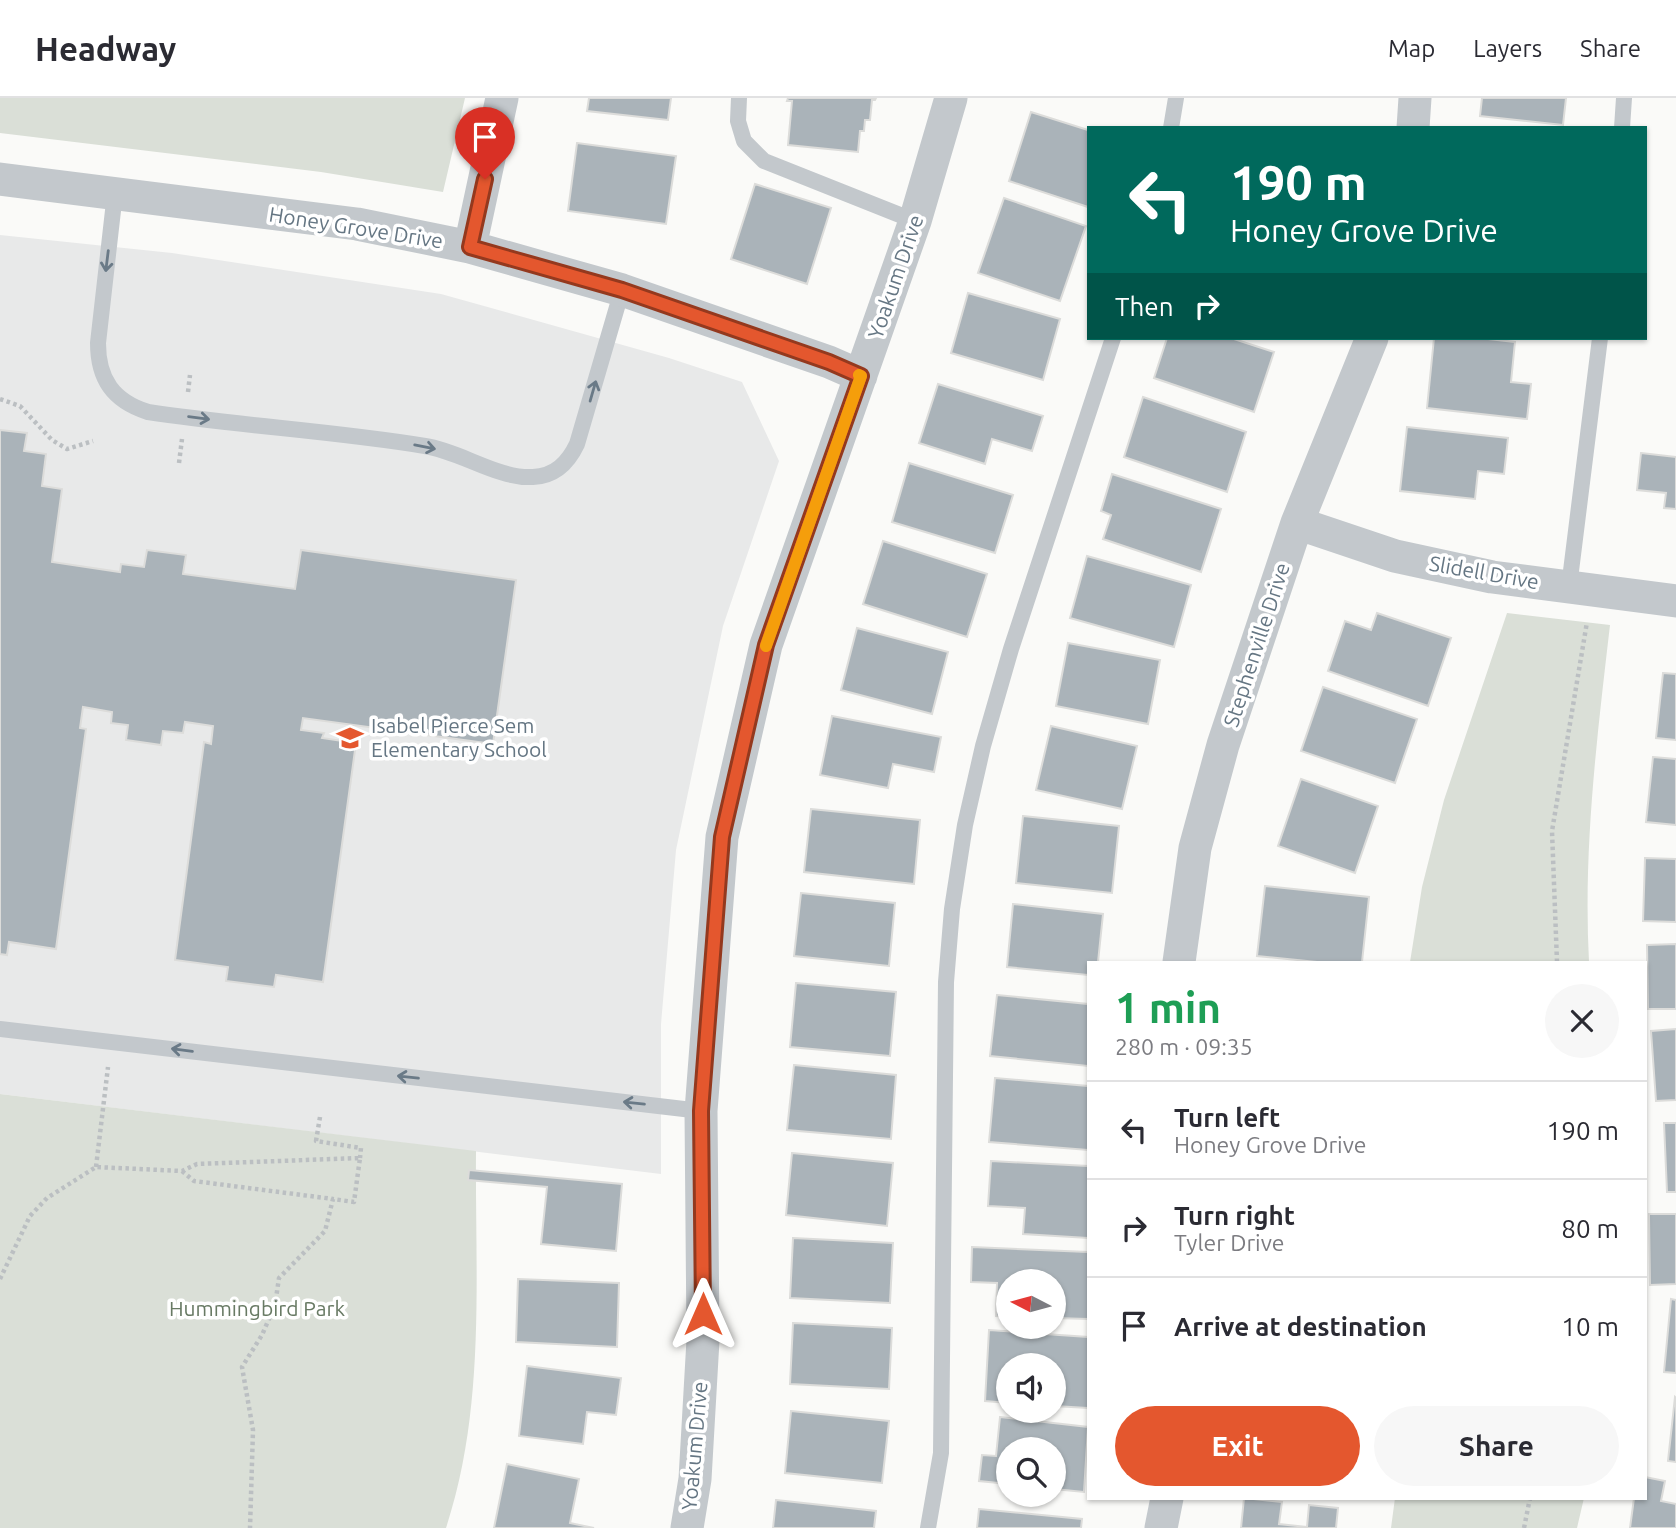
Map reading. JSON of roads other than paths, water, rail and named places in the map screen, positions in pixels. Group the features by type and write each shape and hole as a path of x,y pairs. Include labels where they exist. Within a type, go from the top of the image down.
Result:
{"street":[{"path":"470,247 502,98"},
{"name":"Yoakum Drive","path":"687,1528 695,1479 703,1340 701,1111 722,837 766,645 915,222 951,98"},
{"path":"1413,126 1415,98"},
{"name":"Honey Grove Drive","path":"0,179 357,224 470,247 622,290 829,362 861,376"},
{"name":"Stephenville Drive","path":"1179,961 1195,848 1223,745 1297,523 1370,340"},
{"name":"Slidell Drive","path":"1297,523 1395,556 1492,577 1676,601"},
{"path":"1161,1528 1167,1500"}],"lane":[{"path":"739,98 738,121 744,141 764,161 915,222"},
{"path":"1171,126 1176,98"},
{"path":"1622,126 1624,98"},
{"path":"115,193 98,343 99,365 116,394 134,407 148,412 428,446 520,477 541,477 552,474 567,463 577,444 622,290"},
{"path":"928,1528 941,1453 946,982 952,909 963,837 983,747 1011,649 1112,340"},
{"path":"1581,589 1600,340"},
{"path":"0,1029 701,1111"}],"place":[{"name":"Isabel Pierce Sem Elementary School","path":"350,738"}],"park label":[{"name":"Hummingbird Park","path":"257,1309"}]}
